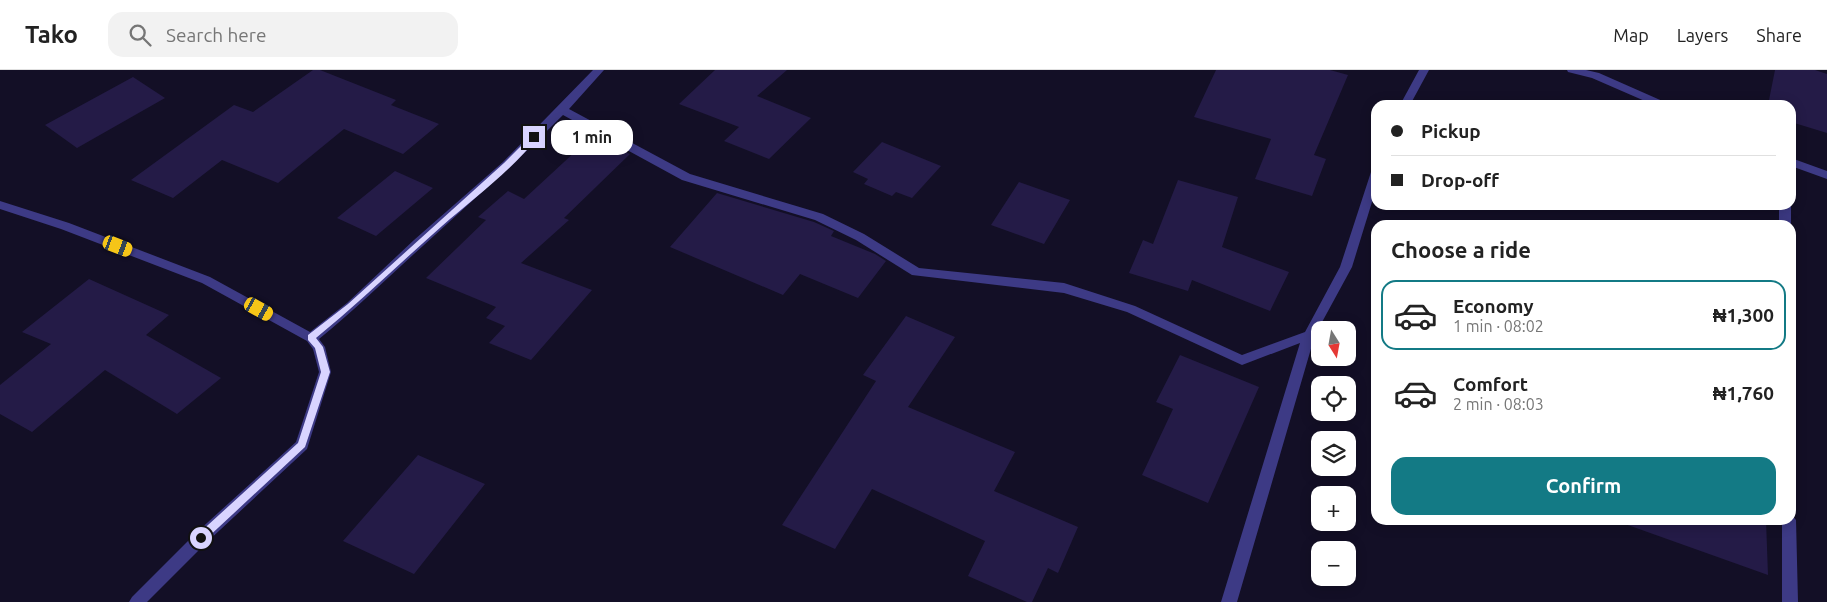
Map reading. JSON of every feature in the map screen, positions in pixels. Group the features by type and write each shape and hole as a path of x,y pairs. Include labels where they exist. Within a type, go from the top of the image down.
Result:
{"street":[{"path":"311,338 350,306 507,165 599,70"},
{"path":"1409,100 1424,70"},
{"path":"1572,70 1595,75 1652,100"},
{"path":"562,110 686,177 819,217 860,237 916,272 1064,288 1131,308 1242,360 1309,335"},
{"path":"1796,164 1827,175"},
{"path":"1229,602 1309,335 1346,267 1371,188"},
{"path":"0,205 65,226 206,280 311,338 319,347 325,372 302,445 201,538 137,602"},
{"path":"1789,525 1790,602"}],"building":[{"path":"313,70 320,70 396,100 391,105 439,124 403,154 344,129 278,183 222,160 173,198 131,180 234,105 253,112"},
{"path":"715,70 787,70 757,96 811,118 769,159 724,141 739,127 679,104"},
{"path":"1216,70 1330,70 1348,75 1314,155 1326,159 1312,196 1255,179 1271,139 1194,117"},
{"path":"1775,70 1815,70 1827,74 1827,133 1796,124 1796,100 1769,100"},
{"path":"133,77 165,98 77,148 45,125"},
{"path":"590,138 630,154 564,218 569,220 521,263 592,290 531,360 489,343 505,326 486,318 496,307 426,278 486,220 478,217 508,191 524,199"},
{"path":"882,142 941,166 912,198 896,192 892,196 864,184 868,179 853,172"},
{"path":"395,171 433,188 376,236 337,218"},
{"path":"1178,180 1238,197 1222,247 1289,272 1270,311 1192,280 1188,291 1129,273 1143,240 1153,244"},
{"path":"1019,182 1070,200 1044,244 991,225"},
{"path":"717,193 814,222 834,231 831,236 875,254 886,261 858,298 800,274 783,295 670,247"},
{"path":"89,279 169,315 146,335 221,378 177,414 105,370 32,432 0,414 0,385 51,344 22,332"},
{"path":"906,316 955,337 908,407 1015,452 994,491 1078,527 1058,573 1048,568 1032,602 1027,602 968,576 985,541 872,489 835,549 782,525 876,381 863,375"},
{"path":"1180,355 1259,387 1208,503 1142,475 1173,409 1156,402"},
{"path":"418,455 485,484 414,574 343,541"},
{"path":"1628,525 1766,525 1768,575"}],"route":[{"path":"201,538 302,445 325,372 319,347 311,338 350,306 507,165 534,137"}]}
